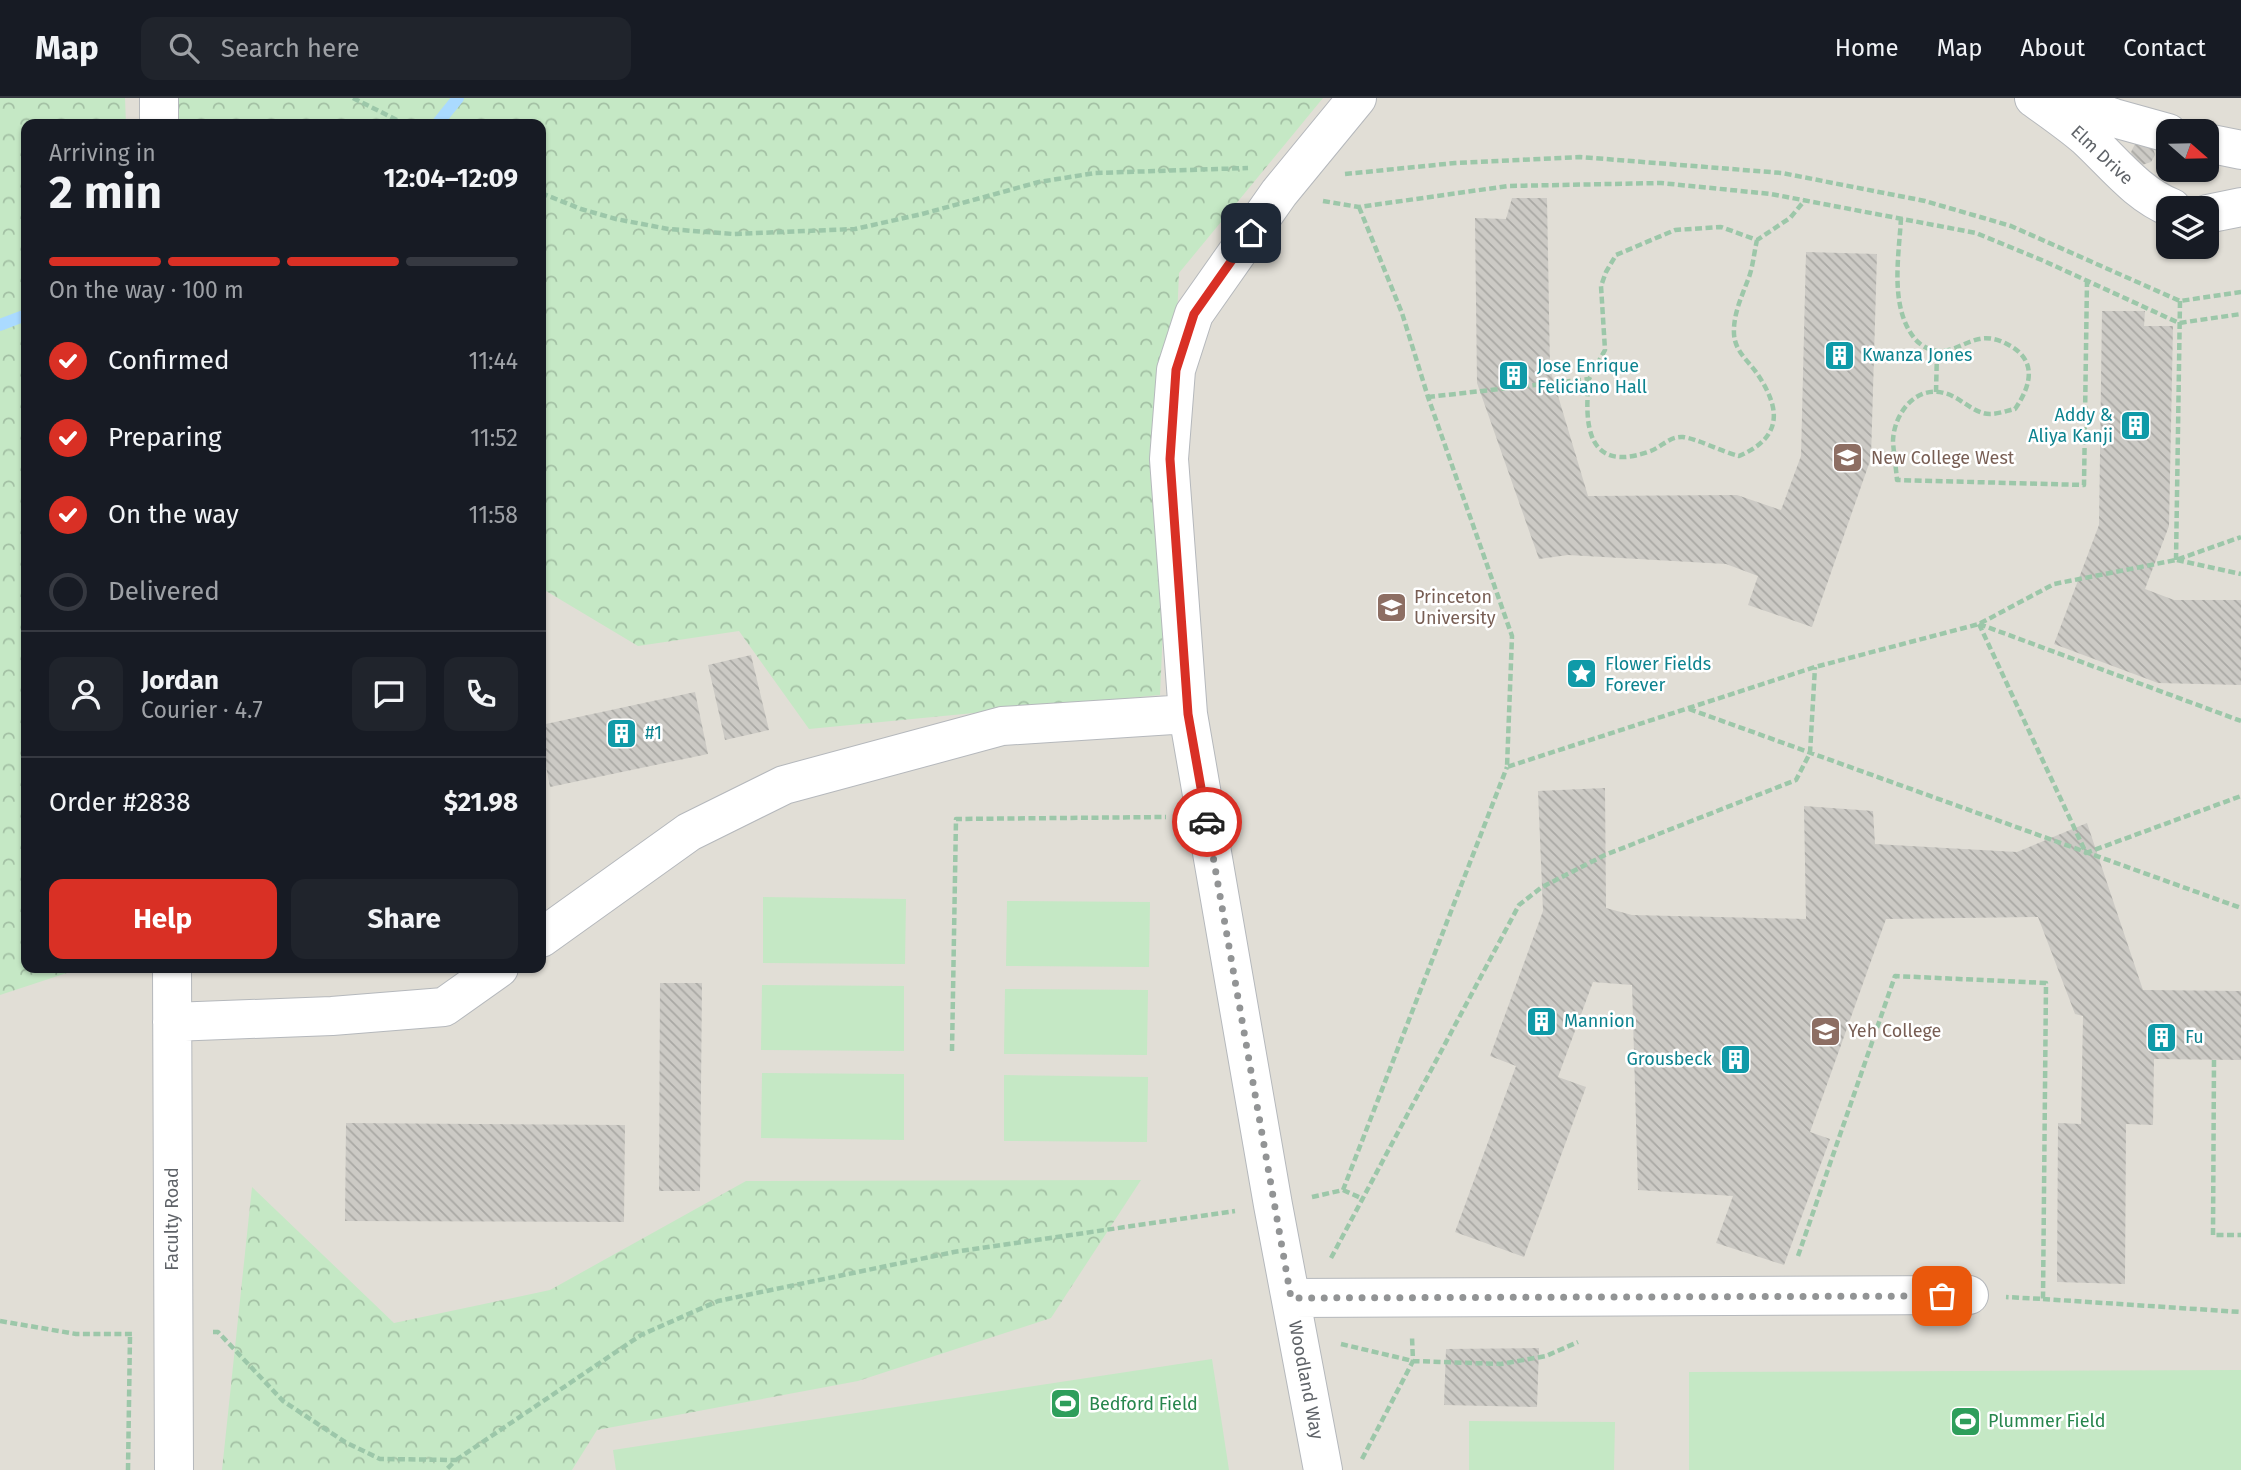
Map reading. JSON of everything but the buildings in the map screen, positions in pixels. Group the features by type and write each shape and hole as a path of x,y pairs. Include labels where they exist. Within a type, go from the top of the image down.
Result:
{"street":[{"path":"159,98 159,119"},
{"name":"Woodland Way","path":"1323,1470 1300,1299 1273,1205 1188,714 1170,459 1176,370 1194,314 1279,193 1357,98"},
{"name":"Elm Drive","path":"2034,98 2084,135 2141,191 2156,201"},
{"name":"Elm Drive","path":"2057,98 2156,130"},
{"path":"2219,145 2241,150"},
{"path":"2219,212 2241,207"},
{"path":"546,934 689,832 784,785 1002,726 1188,714"},
{"name":"Faculty Road","path":"172,973 174,1470"},
{"path":"172,1022 332,1016 444,1007 492,973"},
{"path":"1300,1299 1969,1295"}],"path":[{"path":"353,98 395,119"},
{"path":"1344,174 1455,163 1580,158 1782,173 1925,201 2011,226 2180,300 2241,292"},
{"path":"546,195 616,219 668,229 733,234 855,229 1039,182 1095,173 1249,168"},
{"path":"1279,193 1359,207 1508,186 1647,183 1771,194 1976,233 2179,323 2241,314"},
{"path":"1757,240 1721,227 1675,230 1616,256 1601,286 1605,350 1589,379 1586,408 1591,439 1600,450 1616,457 1642,454 1672,438 1684,437 1739,456 1766,440 1774,427 1775,411 1757,373 1740,354 1734,337 1734,319 1750,275 1757,240 1790,218 1805,200"},
{"path":"1343,1190 1507,767 1512,636 1428,397 1402,313 1359,207"},
{"path":"1901,218 1898,282 1904,319 1915,339 1924,347 1937,352 1980,338 1997,339 2016,348 2028,362 2029,379 2024,396 2015,409 1998,413 1983,413 1946,393 1921,394 1911,400 1901,414 1893,440 1897,480 2084,485 2087,281"},
{"path":"2176,560 2180,300"},
{"path":"1936,392 1937,352"},
{"path":"1428,397 1589,379"},
{"path":"1507,767 1815,667 1979,624 2054,584 2176,560 2241,537"},
{"path":"2176,560 2241,574"},
{"path":"1979,624 2241,721"},
{"path":"1979,624 2086,853"},
{"path":"1300,1299 1362,1198 1519,905 1542,887 1605,855 1796,780 1810,753 1815,667"},
{"path":"1688,709 2241,908"},
{"path":"2086,853 2241,796"},
{"path":"952,1051 956,819 1182,817 1205,811"},
{"path":"1784,1297 1895,976 2046,983 2043,1299"},
{"path":"2214,1060 2213,1235 2241,1235"},
{"path":"446,1470 456,1460 641,1335 718,1301 954,1252 1273,1205 1343,1190 1362,1198"},
{"path":"1969,1295 2241,1312"},
{"path":"0,1321 76,1334 138,1334"},
{"path":"218,1332 283,1401 345,1442 380,1459 456,1460"},
{"path":"1356,1470 1413,1362 1412,1332"},
{"path":"128,1470 130,1334"},
{"path":"1341,1344 1413,1362 1501,1364 1546,1356 1578,1342"}],"shaded area":[{"name":"Princeton University","path":"0,98 2241,98 2241,1470 0,1470"}],"green space":[{"path":"0,98 125,98 126,119 21,119 21,973 67,973 0,995"},
{"path":"171,98 1323,98 1179,273 1160,695 809,729 739,631 638,646 546,591 546,119 171,119"},
{"path":"763,897 906,899 905,964 763,963"},
{"path":"1007,901 1150,902 1149,967 1006,966"},
{"path":"762,985 904,986 904,1051 761,1050"},
{"path":"1005,989 1148,990 1147,1055 1004,1054"},
{"path":"762,1073 904,1074 904,1140 761,1138"},
{"path":"1004,1075 1148,1077 1147,1142 1004,1141"},
{"path":"1141,1180 1051,1318 858,1381 597,1430 572,1470 222,1470 252,1187 394,1323 550,1290 746,1181"},
{"name":"Bedford Field","path":"1212,1359 1229,1470 616,1470 613,1450"},
{"name":"Plummer Field","path":"2241,1370 2241,1470 1689,1470 1689,1372"},
{"path":"1469,1421 1615,1422 1614,1470 1469,1470"}],"waterway":[{"path":"441,119 458,98"},
{"path":"0,325 21,317"}],"way so far":[{"path":"1207,822 1291,1298 1942,1296"}],"place":[{"name":"Kwanza Jones","path":"1839,355"},
{"name":"Jose Enrique Feliciano Hall","path":"1514,376"},
{"name":"Addy & Aliya Kanji","path":"2136,425"},
{"name":"New College West","path":"1848,458"},
{"name":"Princeton University","path":"1391,607"},
{"name":"Flower Fields Forever","path":"1582,674"},
{"name":"#1","path":"622,733"},
{"name":"Mannion","path":"1541,1021"},
{"name":"Yeh College","path":"1825,1031"},
{"name":"Fu","path":"2162,1037"},
{"name":"Grousbeck","path":"1735,1059"},
{"name":"Bedford Field","path":"1066,1404"},
{"name":"Plummer Field","path":"1965,1421"}],"route":[{"path":"1207,822 1188,714 1170,459 1176,370 1194,314 1251,233"}]}
